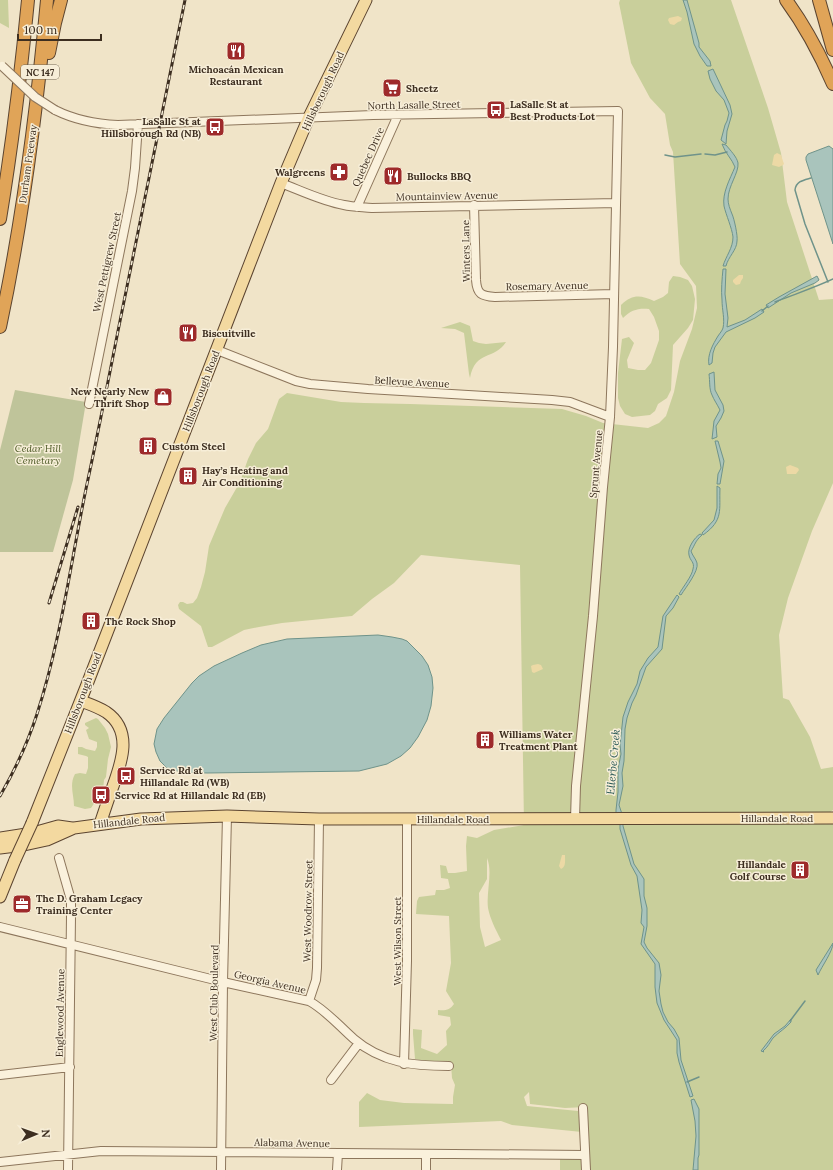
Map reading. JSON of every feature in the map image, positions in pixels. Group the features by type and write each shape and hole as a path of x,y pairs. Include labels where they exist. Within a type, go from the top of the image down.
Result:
{"highway":[{"path":"19,0 26,26"},
{"name":"Durham Freeway","path":"0,219 13,138 28,0"},
{"name":"Durham Freeway","path":"0,327 15,254 31,144 47,0"},
{"path":"31,144 52,37 61,0"},
{"path":"786,0 814,45 833,84"},
{"path":"819,0 833,50"}],"main road":[{"name":"Hillsborough Road","path":"0,897 32,823 81,701 281,183 310,117 366,0"},
{"path":"81,701 97,707 110,715 116,723 123,738 121,761 100,824"},
{"name":"Hillandale Road","path":"0,848 46,840 74,828 149,818 227,816 319,819 833,818"},
{"name":"Hillandale Road","path":"0,838 26,834 58,826 74,828"},
{"path":"0,878 15,860"}],"street":[{"name":"North Lasalle Street","path":"1,66 35,97 55,110 72,118 98,124 118,125 310,117 501,112 618,111"},
{"name":"Sprunt Avenue","path":"575,819 576,786 593,616 610,417 613,354 618,111"},
{"name":"Quebec Drive","path":"357,207 398,115"},
{"name":"West Pettigrew Street","path":"89,404 132,191 138,124"},
{"name":"Mountainview Avenue","path":"281,183 339,204 372,208 616,203"},
{"name":"Winters Lane","path":"474,205 476,288 481,294"},
{"name":"Rosemary Avenue","path":"481,294 495,297 614,294"},
{"name":"Bellevue Avenue","path":"217,350 290,378 310,384 552,400 570,402 610,417"},
{"name":"West Club Boulevard","path":"221,1170 227,816"},
{"name":"West Woodrow Street","path":"309,1001 316,980 318,963 319,819"},
{"name":"West Wilson Street","path":"404,1064 407,961 407,819"},
{"name":"Englewood Avenue","path":"59,858 71,900 68,1170"},
{"name":"Georgia Avenue","path":"0,928 223,982 309,1001 320,1007 359,1043 369,1050 388,1059 404,1064 449,1066"},
{"path":"331,1080 359,1043"},
{"path":"0,1075 70,1067"},
{"path":"583,1108 586,1170"},
{"name":"Alabama Avenue","path":"0,1162 101,1151 585,1155"},
{"path":"337,1170 338,1153"},
{"path":"426,1154 426,1170"}],"green space":[{"path":"0,0 8,0 9,28 0,23"},
{"name":"Hillandale Golf Course","path":"620,0 731,0 768,108 781,153 787,202 819,300 833,299 833,483 812,531 788,598 779,635 783,698 789,700 810,737 821,769 833,767 833,810 823,817 833,820 833,1170 588,1170 586,1107 565,1108 530,1104 529,1092 524,1097 527,1106 578,1111 582,1132 512,1125 501,1121 359,1127 359,1102 367,1093 380,1100 404,1103 453,1104 455,1085 452,1078 451,1064 432,1063 415,1059 413,1029 422,1030 421,1048 437,1054 447,1045 446,1031 451,1025 450,1017 438,1015 438,1010 447,1010 454,1004 446,991 451,963 449,916 416,914 417,901 419,897 435,895 436,890 450,888 448,879 441,878 440,865 446,866 448,873 467,871 467,836 477,838 494,830 524,825 520,565 421,555 394,583 352,616 282,623 244,630 212,647 208,647 201,626 179,609 178,605 180,602 187,604 193,603 197,598 205,572 209,546 225,508 240,482 248,459 256,443 268,429 279,399 287,393 341,402 562,409 603,423 648,428 659,423 666,416 674,392 680,361 692,329 697,308 696,286 680,264 673,152 670,145 665,114 650,98 631,63 619,3","holes":["487,858 489,864 488,908 501,940 485,947 480,927 479,893 487,879"]},
{"path":"673,276 688,280 692,286 695,299 693,320 673,345 671,390 667,398 658,404 655,411 650,415 632,417 625,414 620,406 618,398 618,373 622,339 629,337 634,343 627,360 628,368 645,370 651,363 659,340 659,331 654,317 649,309 635,310 623,318 621,314 621,305 633,297 641,297 654,301 663,297 668,293 669,282"},
{"path":"460,322 470,326 473,341 486,344 506,342 502,348 476,363 470,378 464,333 455,329 441,328"},
{"name":"Cedar Hill Cemetary","path":"15,390 86,402 73,480 53,552 0,552 0,450"},
{"path":"96,718 105,728 111,747 103,790 91,808 85,809 74,806 72,782 75,774 86,774 88,768 88,757 78,754 78,747 95,751 97,747 97,742 89,739 86,730 89,728 85,725 85,723"},
{"path":"560,1159 583,1159 583,1170 560,1170"}],"sand":[{"path":"678,16 682,18 681,21 674,25 670,24 668,20 669,18"},
{"path":"777,153 781,155 784,164 779,167 772,165 774,155"},
{"path":"739,275 743,275 743,278 740,284 736,285 733,280"},
{"path":"790,465 798,468 799,470 796,474 787,474 786,467"},
{"path":"538,664 541,665 543,669 534,673 532,672 531,666"},
{"path":"562,855 565,855 565,862 564,867 561,869 559,866"}],"water":[{"path":"683,0 687,0 699,47 710,61 711,66 707,66 694,44"},
{"path":"713,69 730,105 732,114 727,131 726,144 721,140 729,113 724,100 716,91 710,79 708,71"},
{"path":"722,144 726,145 735,156 738,163 737,171 728,194 729,205 736,227 737,244 726,266 723,266 731,248 733,237 724,206 724,196 735,167"},
{"path":"829,146 833,149 833,244 806,160 808,154"},
{"path":"723,269 726,269 725,294 728,318 727,327 745,320 762,309 764,312 726,332 715,347 712,363 709,365 711,350 724,325 722,304"},
{"path":"817,276 819,280 815,283 791,293 768,308 766,305 779,297"},
{"path":"714,372 715,390 723,405 724,411 716,426 717,437 712,439 714,421 720,410 710,390 709,374"},
{"path":"715,441 718,441 724,461 720,484 717,484 718,474 721,468"},
{"path":"717,486 720,488 719,514 710,530 703,535 702,533 714,520 717,508"},
{"path":"700,534 702,535 696,541 691,551 697,563 696,570 692,579 681,595 679,594 691,575 693,567 693,563 689,555 689,549 694,540"},
{"path":"677,595 679,597 673,608 666,616 662,649 646,667 627,718 622,773 623,786 619,805 622,814 616,814 618,769 621,754 620,745 623,717 628,702 637,684 640,671 648,658 658,647 663,616"},
{"path":"378,635 407,641 422,656 428,665 432,677 433,688 431,706 427,720 418,737 410,748 401,756 387,764 359,771 181,772 167,768 160,761 154,744 157,729 192,683 199,676 214,666 261,645 287,639"},
{"path":"620,824 623,824 634,864 644,879 647,926 644,942 659,963 661,975 659,991 661,1004 668,1022 679,1038 681,1060 693,1096 690,1097 679,1062 677,1040 664,1020 657,1003 655,964 641,944 644,927 641,923 642,910 637,876 631,865 620,829"},
{"path":"833,943 833,946 818,975 816,970"},
{"path":"791,1019 791,1022 773,1038 763,1051 764,1052 761,1051 774,1034 785,1026"},
{"path":"694,1099 699,1109 698,1170 693,1170 696,1136 691,1100"}],"waterway":[{"path":"705,154 715,155 727,152"},
{"path":"665,155 675,157 701,154"},
{"path":"811,178 803,180 797,185 795,190 805,224 828,282"},
{"path":"775,302 833,279"},
{"path":"762,311 768,306"},
{"path":"790,1021 805,1001"},
{"path":"687,1082 699,1077"}],"railway":[{"path":"0,796 30,735 53,658 185,0"},
{"path":"49,603 78,507"}],"place":[{"name":"Michoacán Mexican Restaurant","path":"236,51"},
{"name":"Sheetz","path":"392,88"},
{"name":"LaSalle St at Best Products Lot","path":"496,110"},
{"name":"LaSalle St at Hillsborough Rd (NB)","path":"215,127"},
{"name":"Walgreens","path":"339,172"},
{"name":"Bullocks BBQ","path":"393,176"},
{"name":"Biscuitville","path":"188,333"},
{"name":"New Nearly New Thrift Shop","path":"163,397"},
{"name":"Custom Steel","path":"148,446"},
{"name":"Hay’s Heating and Air Conditioning","path":"188,476"},
{"name":"The Rock Shop","path":"91,621"},
{"name":"Williams Water Treatment Plant","path":"485,740"},
{"name":"Service Rd at Hillandale Rd (WB)","path":"126,776"},
{"name":"Service Rd at Hillandale Rd (EB)","path":"101,795"},
{"name":"Hillandale Golf Course","path":"800,870"},
{"name":"The D. Graham Legacy Training Center","path":"22,904"}],"water label":[{"name":"Ellerbe Creek","path":"613,762"}]}
